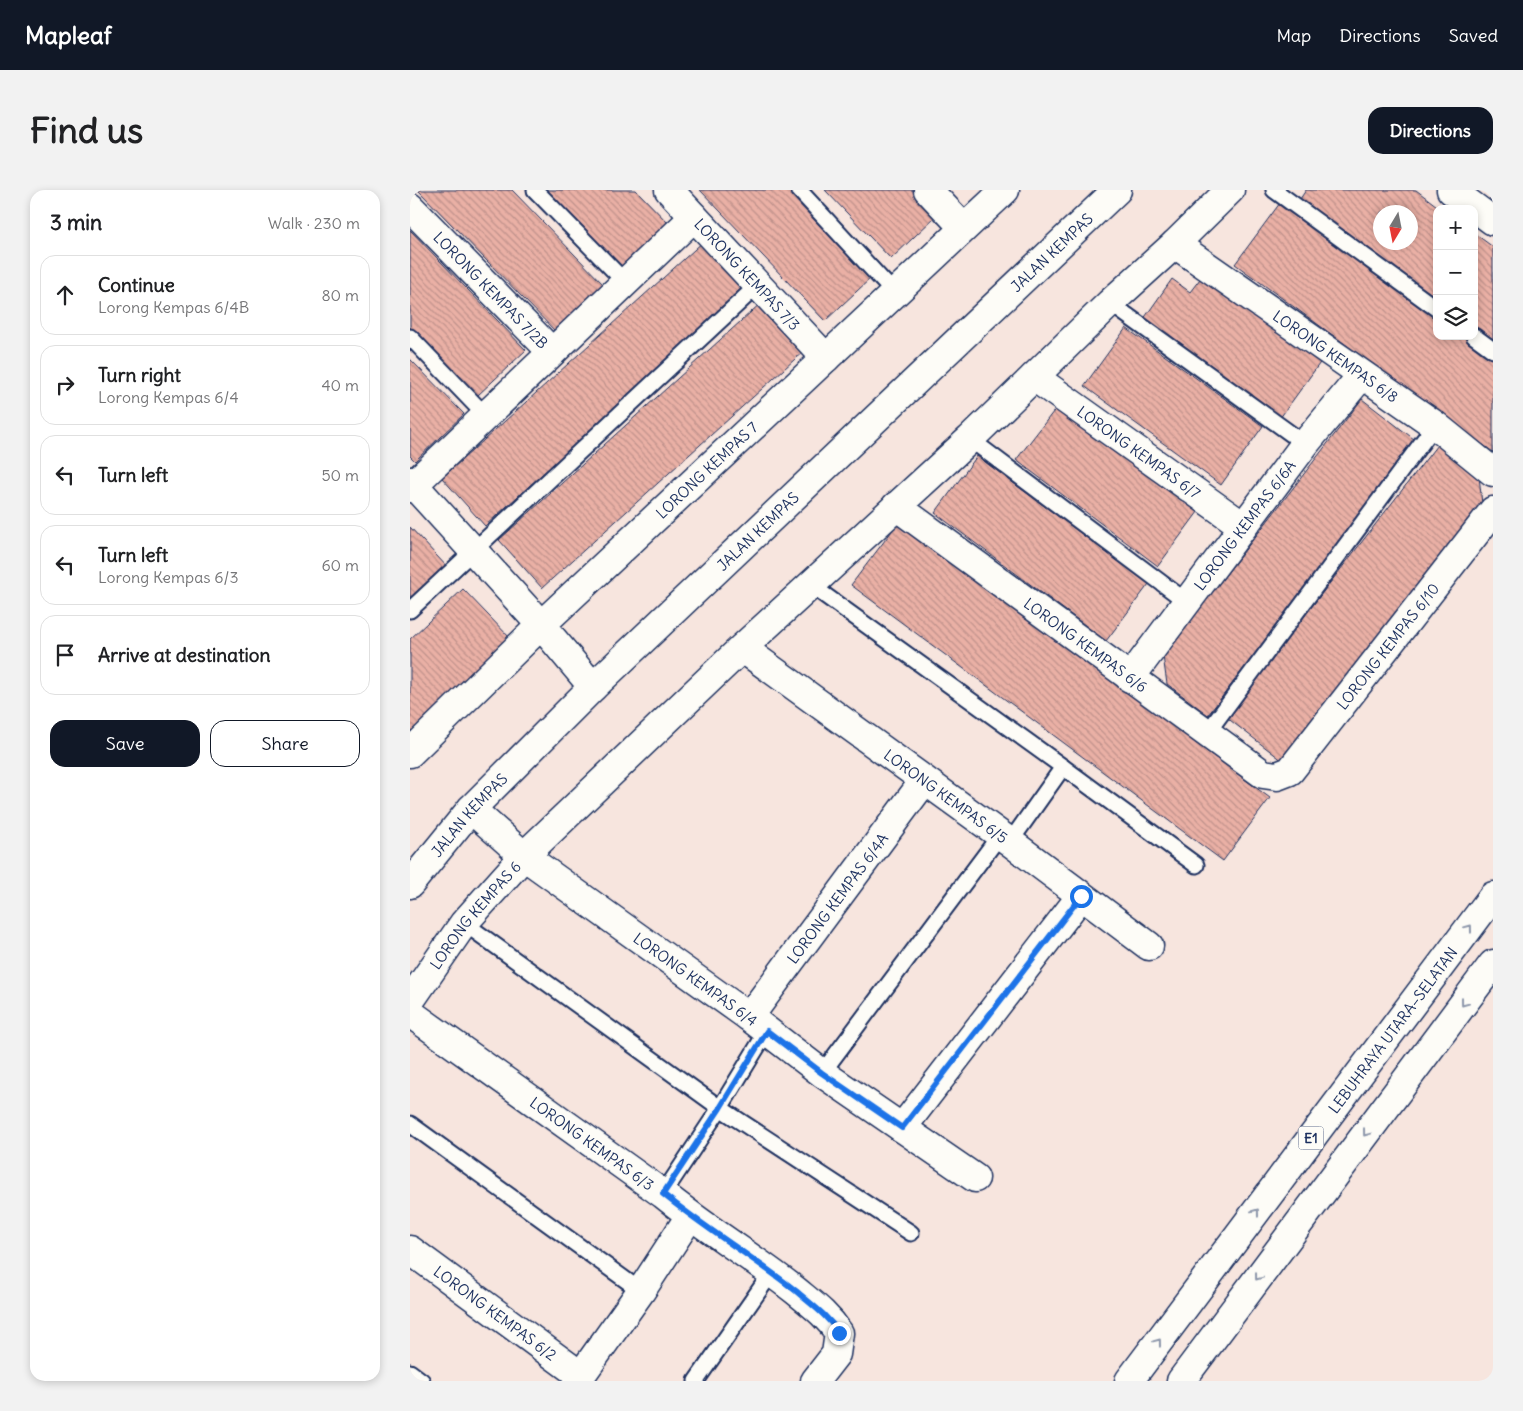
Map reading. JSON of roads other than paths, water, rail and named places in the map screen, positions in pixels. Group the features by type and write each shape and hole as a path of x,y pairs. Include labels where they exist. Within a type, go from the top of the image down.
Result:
{"main road":[{"name":"LORONG KEMPAS 7/3","path":"669,190 826,358"},
{"path":"928,190 964,227"},
{"name":"LORONG KEMPAS 7","path":"410,753 541,626 1005,190"},
{"name":"JALAN KEMPAS","path":"410,884 471,808 593,687 1117,190"},
{"name":"LORONG KEMPAS 6","path":"410,1002 464,923 524,856 742,648 812,586 970,439 1230,190"},
{"path":"1451,190 1490,213"},
{"name":"LORONG KEMPAS 7/2B","path":"410,207 552,352"},
{"path":"593,687 541,626 411,484 694,217"},
{"name":"LORONG KEMPAS 6/8","path":"1175,244 1435,425 1493,472"},
{"name":"LORONG KEMPAS 6/6A","path":"1130,678 1305,444 1362,375"},
{"name":"LORONG KEMPAS 6/7","path":"1034,377 1243,526"},
{"name":"LORONG KEMPAS 6/6","path":"896,506 1263,774 1277,776"},
{"name":"LORONG KEMPAS 6/10","path":"1277,776 1290,771 1493,511"},
{"name":"LORONG KEMPAS 6/5","path":"742,648 1149,946"},
{"name":"LORONG KEMPAS 6/4A","path":"758,1024 924,781"},
{"name":"LORONG KEMPAS 6/4","path":"471,808 524,856 758,1024 822,1073 975,1178"},
{"path":"902,1128 1081,896"},
{"name":"LEBUHRAYA UTARA–SELATAN","path":"1129,1381 1493,896"},
{"path":"1181,1381 1493,964"},
{"name":"LORONG KEMPAS 6/3","path":"410,1013 663,1194 690,1216 772,1272 829,1318 839,1333 836,1354 815,1381"},
{"path":"578,1378 641,1291 690,1216"},
{"name":"LORONG KEMPAS 6/2","path":"410,1250 578,1378"}],"lane":[{"path":"535,190 626,282"},
{"path":"799,190 895,294"},
{"path":"1274,190 1433,306"},
{"path":"410,610 758,285"},
{"path":"1110,303 1305,444"},
{"path":"410,337 485,415"},
{"path":"1478,339 1493,350"},
{"path":"1207,733 1435,425"},
{"path":"970,439 1187,602"},
{"path":"812,586 1196,865"},
{"path":"822,1073 1063,767"},
{"path":"464,923 720,1108 911,1234"},
{"path":"663,1194 720,1108 758,1024"},
{"path":"410,1124 641,1291"},
{"path":"696,1381 772,1272"},
{"path":"410,1372 422,1381"}]}
